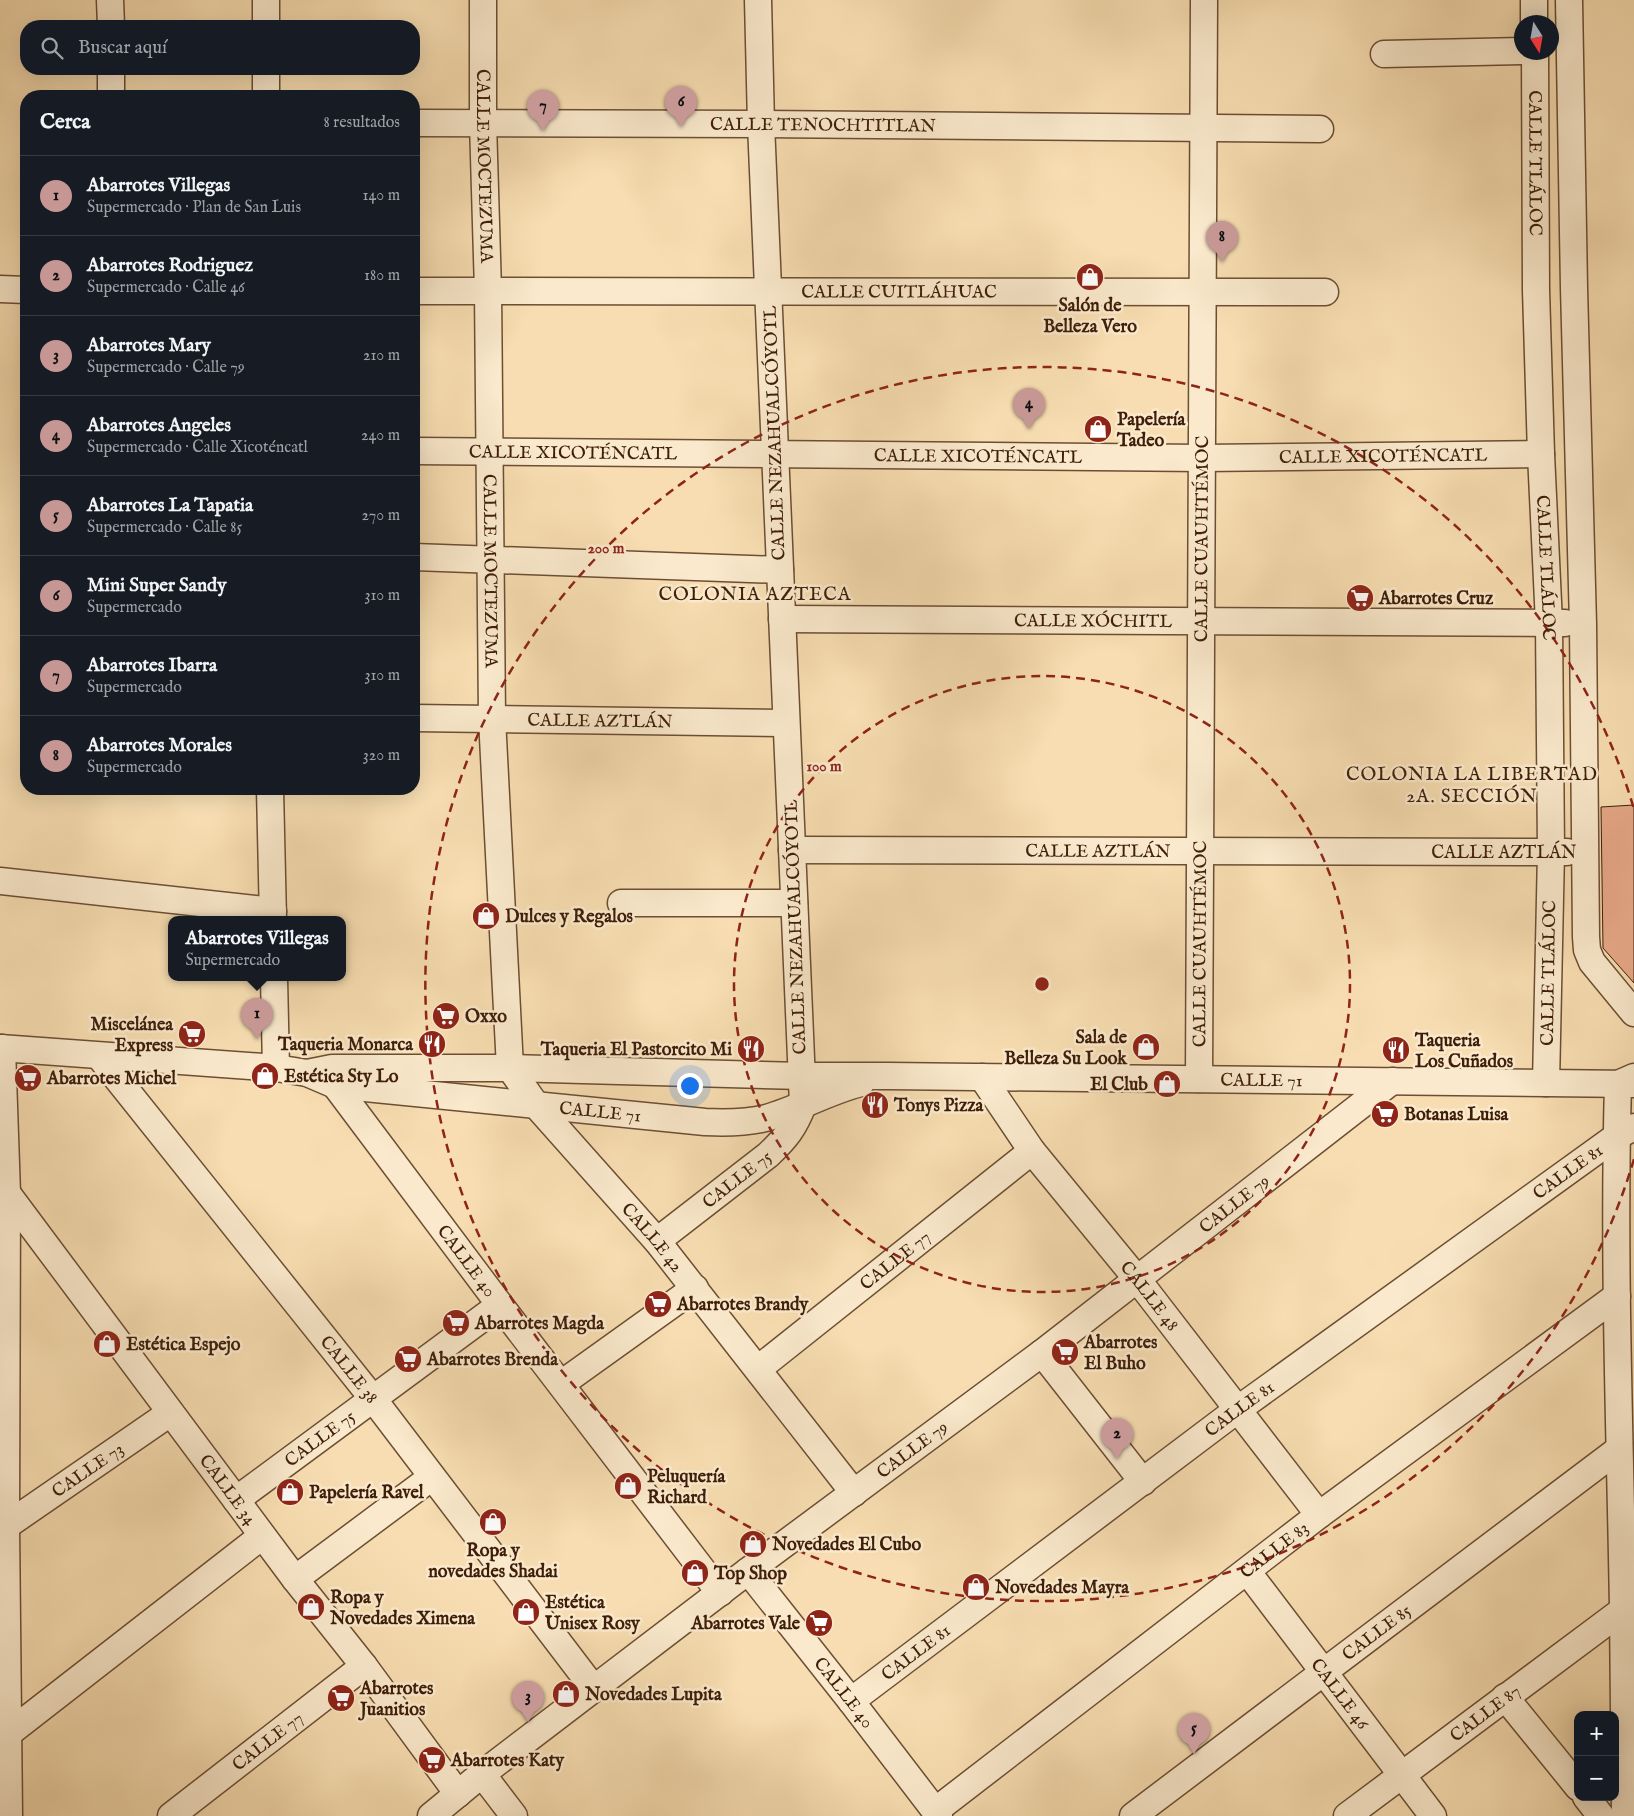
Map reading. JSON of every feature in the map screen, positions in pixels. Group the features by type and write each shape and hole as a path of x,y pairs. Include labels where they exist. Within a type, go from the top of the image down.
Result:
{"street":[{"path":"110,0 111,20"},
{"path":"266,0 266,20"},
{"name":"CALLE MOCTEZUMA","path":"483,0 483,123 488,291 492,718 510,1068"},
{"name":"CALLE NEZAHUALCÓYOTL","path":"758,0 761,124 803,1105"},
{"name":"CALLE CUAUHTÉMOC","path":"1199,1079 1204,0"},
{"path":"1534,0 1534,15"},
{"name":"CALLE TLÁLOC","path":"1569,0 1583,624 1587,950 1592,962 1634,1013"},
{"path":"1384,54 1514,51"},
{"name":"CALLE TLÁLOC","path":"1534,60 1536,290 1549,623 1551,852 1546,1083"},
{"path":"111,75 112,90"},
{"path":"266,75 266,90"},
{"name":"CALLE TENOCHTITLAN","path":"420,123 1320,129"},
{"path":"1535,146 1572,144"},
{"path":"1536,290 1574,288"},
{"path":"0,289 20,290"},
{"name":"CALLE CUITLÁHUAC","path":"420,291 1325,292"},
{"name":"CALLE XICOTÉNCATL","path":"420,451 1202,458 1541,454"},
{"path":"420,557 780,570"},
{"name":"CALLE XÓCHITL","path":"782,619 1583,624"},
{"name":"CALLE AZTLÁN","path":"420,718 786,723"},
{"path":"0,881 273,916 270,795"},
{"name":"CALLE AZTLÁN","path":"792,850 1585,853"},
{"path":"622,903 794,903"},
{"path":"274,981 276,1068"},
{"path":"1,1048 4,1189 3,1327 6,1526 4,1660 9,1734 9,1816"},
{"name":"CALLE 71","path":"1,1048 276,1068 536,1105 705,1122 735,1123 766,1118 803,1105 843,1087 888,1076"},
{"name":"CALLE 38","path":"100,1056 374,1400 594,1689"},
{"path":"510,1068 536,1105"},
{"name":"CALLE 71","path":"334,1077 510,1068 802,1076 1546,1083 1629,1081"},
{"name":"CALLE 40","path":"334,1077 500,1305 720,1593"},
{"name":"CALLE 48","path":"982,1077 1032,1151 1137,1279 1319,1515"},
{"name":"CALLE 79","path":"431,1816 482,1774 748,1571 1042,1353 1392,1081"},
{"path":"1624,1816 1623,1610 1628,1570 1619,1449 1626,1408 1617,1296 1629,1081"},
{"name":"CALLE 42","path":"536,1105 658,1241 854,1493"},
{"name":"CALLE 75","path":"658,1241 768,1155 795,1125 803,1105"},
{"name":"CALLE 81","path":"851,1700 1237,1410 1625,1131"},
{"name":"CALLE 77","path":"758,1369 1032,1151"},
{"name":"CALLE 34","path":"4,1189 262,1536 364,1666 458,1794"},
{"path":"561,1384 695,1288"},
{"name":"CALLE 83","path":"937,1814 1319,1515 1617,1296"},
{"name":"CALLE 75","path":"236,1500 374,1400 500,1305"},
{"path":"1042,1353 1143,1482"},
{"name":"CALLE 73","path":"6,1526 170,1413"},
{"name":"CALLE 85","path":"1132,1816 1619,1449"},
{"path":"295,1579 432,1477"},
{"path":"9,1734 262,1536"},
{"name":"CALLE 40","path":"748,1571 851,1700 937,1814"},
{"name":"CALLE 46","path":"1247,1571 1433,1816"},
{"name":"CALLE 87","path":"1347,1816 1623,1610"},
{"name":"CALLE 77","path":"171,1816 364,1666"},
{"path":"1505,1697 1574,1782"},
{"path":"482,1774 514,1816"},
{"path":"1589,1801 1601,1816"}],"building":[{"path":"1634,805 1634,983 1603,948 1601,807"}],"place":[{"name":"Mini Super Sandy","path":"681,127"},
{"name":"Abarrotes Ibarra","path":"543,131"},
{"name":"Abarrotes Morales","path":"1222,262"},
{"name":"Salón de Belleza Vero","path":"1090,277"},
{"name":"Abarrotes Angeles","path":"1029,429"},
{"name":"Papelería Tadeo","path":"1098,429"},
{"name":"Abarrotes Cruz","path":"1360,598"},
{"name":"Dulces y Regalos","path":"486,916"},
{"name":"Oxxo","path":"446,1016"},
{"name":"Miscelánea Express","path":"192,1034"},
{"name":"Abarrotes Villegas","path":"257,1039"},
{"name":"Taqueria Monarca","path":"432,1044"},
{"name":"Sala de Belleza Su Look","path":"1146,1047"},
{"name":"Taqueria El Pastorcito Mi","path":"751,1049"},
{"name":"Taqueria Los Cuñados","path":"1396,1050"},
{"name":"Estética Sty Lo","path":"265,1076"},
{"name":"Abarrotes Michel","path":"28,1078"},
{"name":"El Club","path":"1167,1084"},
{"name":"Tonys Pizza","path":"875,1105"},
{"name":"Botanas Luisa","path":"1385,1114"},
{"name":"Abarrotes Brandy","path":"658,1304"},
{"name":"Abarrotes Magda","path":"456,1323"},
{"name":"Estética Espejo","path":"107,1344"},
{"name":"Abarrotes El Buho","path":"1065,1352"},
{"name":"Abarrotes Brenda","path":"408,1359"},
{"name":"Abarrotes Rodriguez","path":"1117,1459"},
{"name":"Peluquería Richard","path":"628,1486"},
{"name":"Papelería Ravel","path":"290,1492"},
{"name":"Ropa y novedades Shadai","path":"493,1522"},
{"name":"Novedades El Cubo","path":"753,1544"},
{"name":"Top Shop","path":"695,1573"},
{"name":"Novedades Mayra","path":"976,1587"},
{"name":"Ropa y Novedades Ximena","path":"311,1607"},
{"name":"Estética Unisex Rosy","path":"526,1612"},
{"name":"Abarrotes Vale","path":"819,1623"},
{"name":"Novedades Lupita","path":"566,1694"},
{"name":"Abarrotes Juanitios","path":"341,1698"},
{"name":"Abarrotes Mary","path":"528,1722"},
{"name":"Abarrotes La Tapatia","path":"1194,1754"},
{"name":"Abarrotes Katy","path":"432,1760"}],"district":[{"name":"COLONIA AZTECA","path":"755,593"},
{"name":"COLONIA LA LIBERTAD 2A. SECCIÓN","path":"1472,784"}]}
